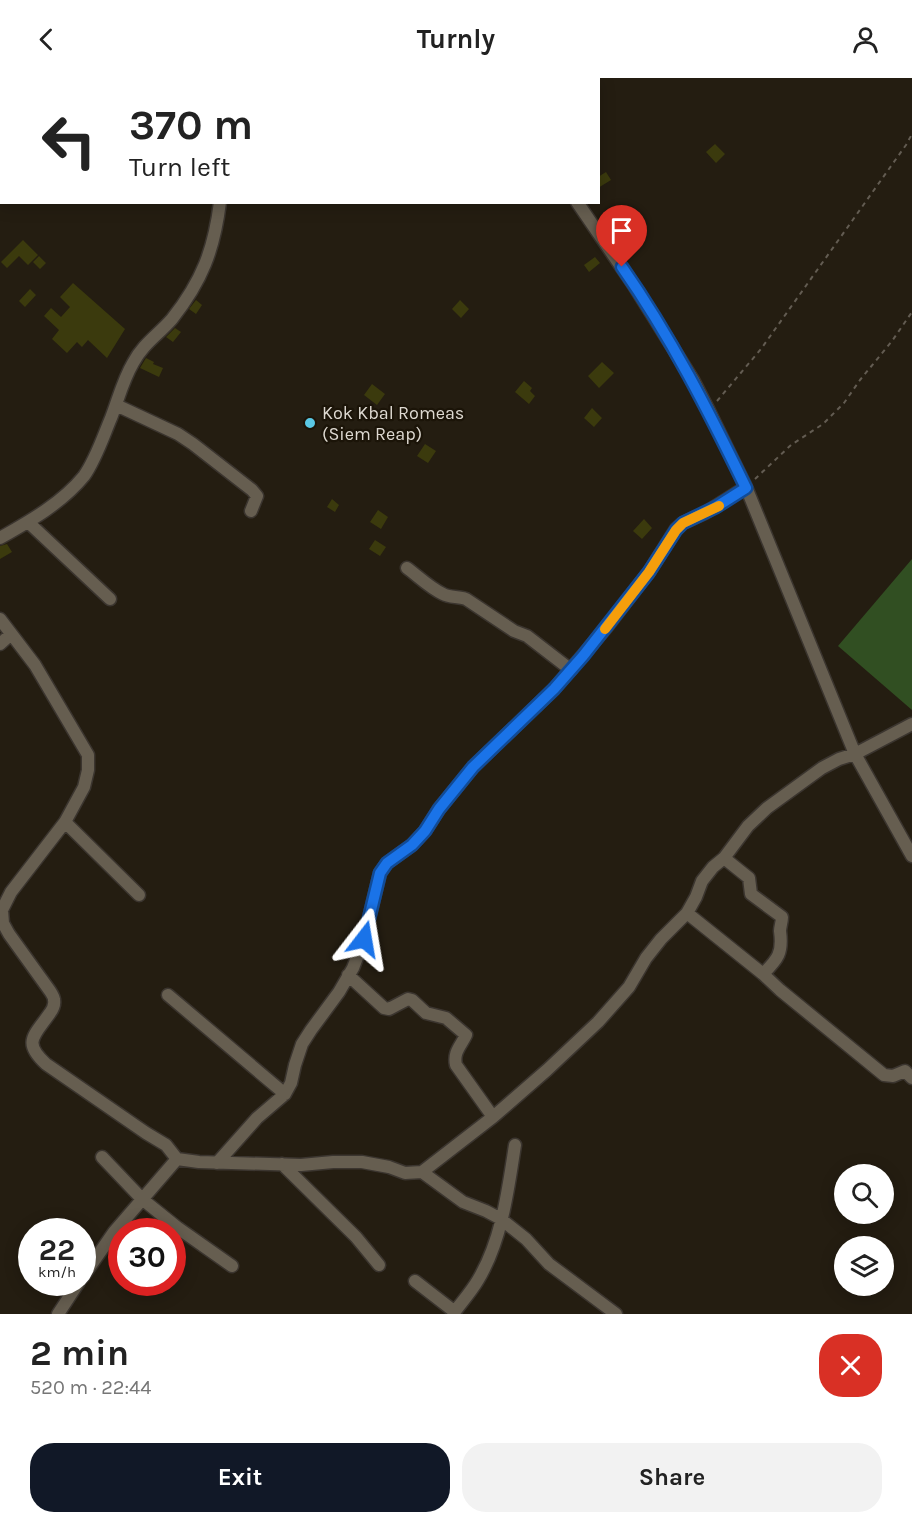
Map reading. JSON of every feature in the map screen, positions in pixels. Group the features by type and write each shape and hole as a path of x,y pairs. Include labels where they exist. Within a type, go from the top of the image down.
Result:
{"street":[{"path":"0,538 28,522 67,494 84,475 95,456 125,380 138,354 144,345 157,335 172,318 201,275 215,234 219,204"},
{"path":"578,204 633,284 693,380 709,411 746,488 855,753 912,856"},
{"path":"116,405 178,434 252,490 257,496 251,511"},
{"path":"217,1163 256,1119 285,1094 291,1083 302,1044 339,993 364,939 380,873 387,863 412,845 473,767 571,670 649,572 676,530 683,523 705,513 746,488"},
{"path":"28,522 110,599"},
{"path":"407,568 444,595 460,596 514,631 527,636 571,670"},
{"path":"0,619 35,665 88,755 88,770 84,787 64,822 11,892 2,910 3,923 9,934 54,1001 54,1008 35,1034 32,1047 46,1064 166,1145 177,1159 199,1162 301,1165 362,1162 405,1173 422,1172 493,1117 548,1070 598,1022 629,987 646,958 661,939 687,913 702,881 713,867 724,858 748,826 767,808 822,768 912,724"},
{"path":"0,644 11,634"},
{"path":"64,822 139,895"},
{"path":"724,858 749,878 751,894 782,917 780,951 763,974"},
{"path":"687,913 884,1075 893,1076 905,1071 912,1078"},
{"path":"348,975 384,1008 389,1009 408,999 412,1000 426,1013 446,1018 466,1035 456,1051 456,1065 493,1117"},
{"path":"168,995 285,1094"},
{"path":"415,1281 454,1313 478,1280 489,1258 508,1188 514,1145"},
{"path":"102,1157 142,1199 232,1266"},
{"path":"96,1258 114,1232 177,1159"},
{"path":"282,1164 356,1237 379,1265"},
{"path":"422,1172 463,1202 501,1219 526,1239 549,1264 616,1314"},
{"path":"58,1314 70,1296"}],"path":[{"path":"709,411 761,349 912,134"},
{"path":"746,488 791,445 823,424 844,403 912,312"}],"shaded area":[{"path":"912,559 912,710 838,646"}],"building":[{"path":"715,144 725,154 716,163 706,152"},
{"path":"606,172 611,180 600,187 600,176"},
{"path":"23,240 38,255 28,265 19,256 7,268 1,262"},
{"path":"39,256 46,263 40,269 33,262"},
{"path":"595,257 600,263 589,272 584,265"},
{"path":"73,283 125,329 107,358 88,340 82,347 77,342 67,353 52,339 59,330 44,316 51,308 61,317 70,307 60,297"},
{"path":"30,289 36,295 25,307 19,301"},
{"path":"196,300 202,305 196,314 189,309"},
{"path":"460,300 469,309 461,318 452,309"},
{"path":"175,328 181,332 173,342 166,337"},
{"path":"146,358 163,368 159,377 140,368"},
{"path":"602,362 614,373 599,388 588,376"},
{"path":"524,381 532,388 530,391 535,396 529,404 515,392"},
{"path":"372,384 385,394 377,405 364,395"},
{"path":"592,408 602,418 594,427 584,418"},
{"path":"425,444 436,451 428,463 417,456"},
{"path":"332,499 339,505 335,512 327,507"},
{"path":"378,510 388,517 381,529 370,522"},
{"path":"644,519 652,528 642,539 633,531"},
{"path":"375,540 386,547 380,556 369,549"},
{"path":"7,544 12,552 0,559 0,546"}],"slow traffic":[{"path":"605,629 649,572 676,530 683,523 719,506"}],"place":[{"name":"Kok Kbal Romeas (Siem Reap)","path":"310,423"}],"route":[{"path":"364,939 380,873 387,863 412,845 473,767 554,689 583,656 649,572 676,530 683,523 727,501 746,488 693,380 622,267"}]}
